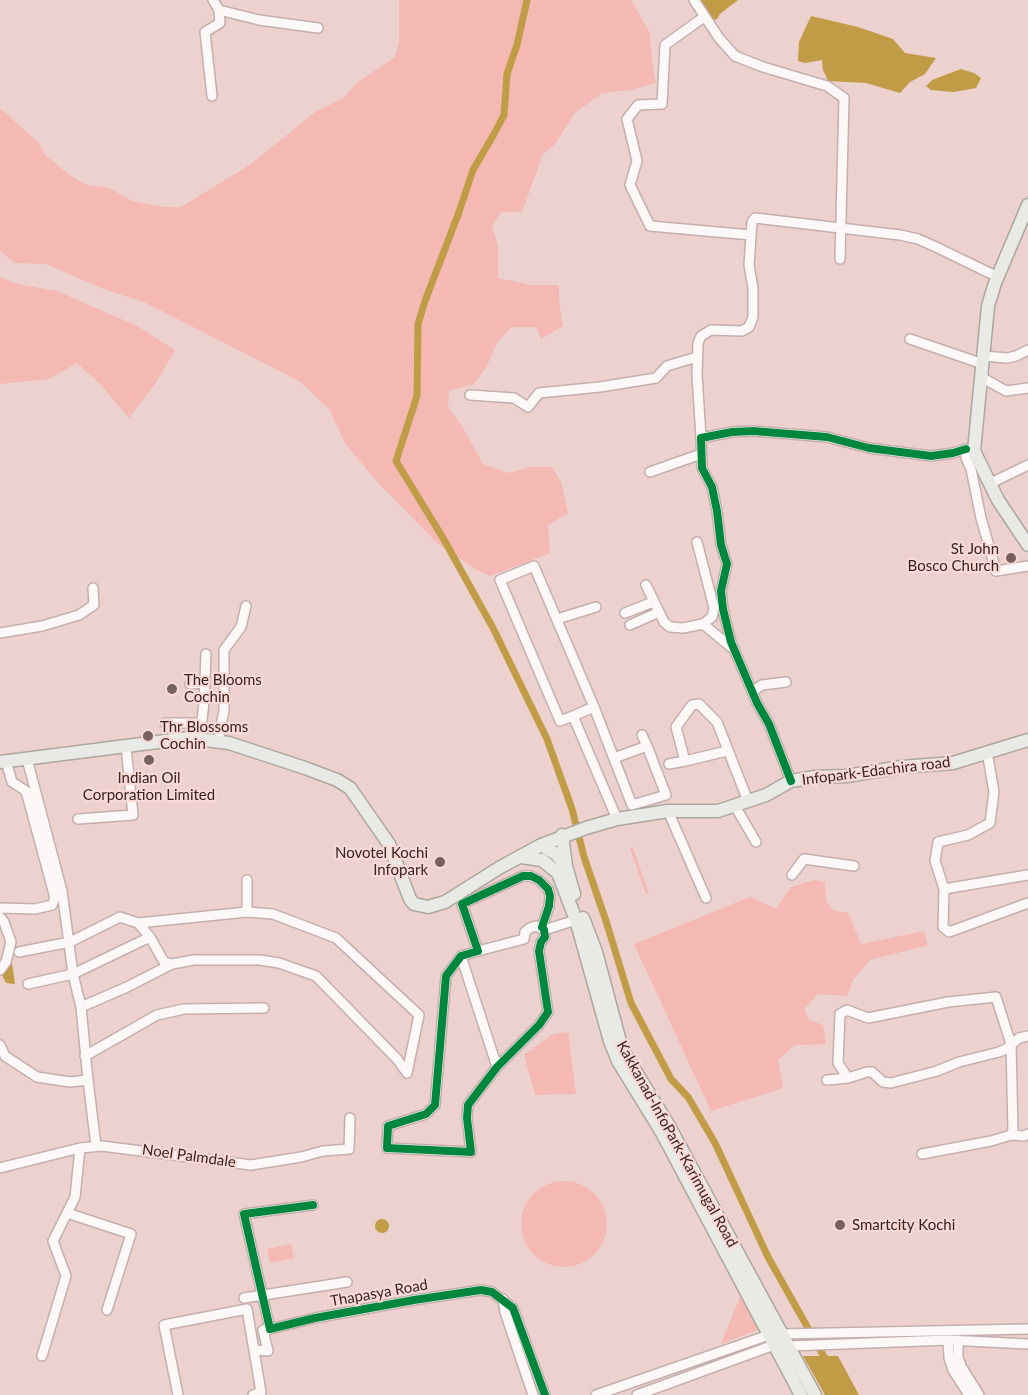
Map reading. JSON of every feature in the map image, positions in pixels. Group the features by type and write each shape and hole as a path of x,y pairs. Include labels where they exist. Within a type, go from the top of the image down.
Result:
{"main road":[{"path":"1028,205 988,306 981,377 970,450 991,483 998,500 1028,544"},
{"path":"3,762 200,738 218,740 305,768 337,780 350,788 385,836 410,899 420,907 437,906 445,902 541,845"},
{"name":"Infopark-Edachira road","path":"541,845 564,834 617,819 668,811 718,812 766,795 791,781 953,763 1028,740"},
{"path":"564,834 566,866"},
{"name":"Kakkanad-InfoPark-Karimugal Road","path":"541,845 554,852 566,866 596,952 610,1041 618,1061 661,1131 801,1395"},
{"name":"Kakkanad-InfoPark-Karimugal Road","path":"519,857 542,860 558,873 626,1056 669,1126 791,1340 815,1395"}],"street":[{"path":"212,96 205,32 220,23 219,10 213,0"},
{"path":"694,0 704,17 735,56 827,86 844,98 840,260"},
{"path":"219,10 260,20 318,28"},
{"path":"704,17 665,45 662,104 638,105 627,119 637,161 630,185 650,226 751,236"},
{"path":"791,781 770,724 752,692 734,650 722,600 727,564 715,500 702,468 698,343 701,336 711,330 742,331 749,327 754,304 749,265 752,222 755,218 840,227 918,239 998,277"},
{"path":"910,339 983,360 1007,358 1028,350"},
{"path":"470,395 514,398 528,407 539,393 600,387 656,378 667,366 697,357"},
{"path":"981,377 1006,391 1028,388"},
{"path":"701,438 732,432 753,431 827,437 869,448 931,456 970,450"},
{"path":"970,450 966,458 971,469 981,518 996,571 1028,566"},
{"path":"650,472 701,454"},
{"path":"991,483 1028,465"},
{"path":"646,585 664,622 670,627 683,628 703,624 712,617 714,608 697,542"},
{"path":"594,707 560,721 500,580 534,566 594,707 632,805 666,795 642,735"},
{"path":"0,633 42,626 79,615 94,605 93,588"},
{"path":"625,613 653,602"},
{"path":"218,740 224,711 224,650 241,627 246,606"},
{"path":"557,619 596,607"},
{"path":"630,625 659,612"},
{"path":"703,624 734,650"},
{"path":"200,738 206,654"},
{"path":"752,692 762,685 786,682"},
{"path":"190,684 205,683"},
{"path":"685,761 676,727 692,705 699,704 717,722 748,801"},
{"path":"573,716 617,819"},
{"path":"165,723 201,723"},
{"path":"614,758 647,746"},
{"path":"78,819 133,815 126,747"},
{"path":"669,764 727,751"},
{"path":"987,752 994,792 990,823 968,835 938,842 935,861 944,889 944,927 947,932 1028,903"},
{"path":"27,759 62,891 73,975 81,1007 96,1146"},
{"path":"0,908 35,909 52,905 55,898 26,791 12,782 3,762"},
{"path":"0,784 12,782"},
{"path":"735,806 756,842"},
{"path":"668,811 706,898"},
{"path":"792,876 804,859 854,866"},
{"path":"944,889 1028,875"},
{"path":"478,951 462,904 523,876 531,876 539,880 548,889 549,906 543,929 545,937 541,942 540,969 548,1012 539,1025 497,1067 468,1105 467,1118 471,1152 387,1148 388,1126 426,1114 435,1105 446,976 461,956 524,939 533,944 541,942"},
{"path":"247,880 247,912"},
{"path":"19,952 70,942 120,917 138,923 247,912 273,915 336,938 419,1015 407,1073 397,1059 316,976 279,963 260,960 194,960 172,964 81,1007"},
{"path":"0,917 11,942 6,962 0,970"},
{"path":"524,939 525,932 530,928 543,929 576,920"},
{"path":"138,923 150,937 164,962 172,964"},
{"path":"28,984 73,975 150,937"},
{"path":"461,956 497,1067"},
{"path":"848,1078 838,1063 840,1014 847,1010 868,1018 948,1002 996,997 1011,1044 1013,1130 1011,1135"},
{"path":"85,1056 158,1015 184,1009 264,1008"},
{"path":"827,1080 872,1072 883,1082 891,1083 999,1052 1019,1038 1028,1036"},
{"path":"0,1045 5,1056 38,1077 70,1082 88,1080"},
{"name":"Noel Palmdale","path":"0,1168 96,1146 137,1149 251,1165 323,1151 349,1149 350,1118"},
{"path":"922,1154 1011,1135 1028,1134"},
{"path":"42,1356 66,1276 53,1241 75,1197 80,1148"},
{"path":"254,1350 268,1351 263,1330 270,1329 244,1214 313,1204"},
{"path":"67,1213 131,1234 107,1310"},
{"path":"244,1298 347,1281"},
{"name":"Thapasya Road","path":"270,1329 326,1316 481,1290 492,1292 503,1299"},
{"path":"503,1299 505,1312 533,1395"},
{"path":"503,1299 513,1308 545,1395"},
{"path":"178,1395 164,1325 247,1309 261,1392 253,1395"},
{"path":"791,1340 958,1329 1028,1329"},
{"path":"596,1395 772,1340"},
{"path":"637,1395 772,1340"},
{"path":"791,1340 875,1344 953,1340 1028,1344"},
{"path":"953,1340 949,1358 953,1370 969,1395"},
{"path":"953,1340 961,1366 979,1395"}],"shaded area":[{"path":"399,0 631,0 650,33 656,83 630,90 602,93 575,113 555,144 543,154 522,212 501,212 492,226 498,245 498,278 531,285 559,285 563,326 541,339 536,327 511,327 497,343 487,366 474,384 449,391 448,407 462,426 483,464 508,473 531,467 552,467 561,482 568,513 548,525 550,553 490,576 437,543 378,483 345,443 329,409 299,381 144,302 106,290 46,264 14,263 0,251 0,108 39,143 45,155 84,184 109,188 132,201 164,207 181,207 251,164 315,112 342,99 357,83 395,57 399,41"},
{"path":"699,0 738,0 717,19 711,21"},
{"path":"811,16 858,27 893,39 905,53 936,58 925,74 910,82 900,93 866,83 828,81 822,60 805,63 798,61 799,42"},
{"path":"961,69 981,78 976,88 954,92 931,90 926,86 932,80"},
{"path":"0,277 21,285 57,291 137,326 175,350 157,381 129,418 100,384 77,363 49,379 0,384"},
{"path":"633,847 649,894 646,894 630,848"},
{"path":"814,880 825,882 826,901 833,910 848,913 861,944 924,931 928,945 870,960 853,980 847,996 818,994 804,1009 809,1020 823,1025 826,1044 795,1045 778,1060 783,1088 711,1111 634,944 750,897 776,909 791,887"},
{"path":"9,963 12,963 15,984 6,983 2,975"},
{"path":"568,1032 576,1094 535,1095 524,1055 553,1034"},
{"path":"564,1181 581,1184 595,1193 604,1207 607,1224 604,1241 595,1255 581,1264 564,1267 547,1264 533,1255 524,1241 521,1224 524,1207 533,1193 547,1184"},
{"path":"382,1219 387,1221 389,1226 387,1231 382,1233 377,1231 375,1226 377,1221"},
{"path":"291,1244 294,1258 270,1263 267,1249"},
{"path":"741,1295 760,1329 721,1344"},
{"path":"803,1356 838,1356 859,1395 825,1395"}],"waterway":[{"path":"493,136 504,115 507,74 517,45 527,0"},
{"path":"494,134 473,170 418,324 417,396 396,461 443,538 493,628 547,739 572,809 584,857 631,1003 671,1079 688,1097 715,1143 768,1257 827,1362"}],"cycle path":[{"path":"791,781 769,724 757,703 731,642 721,591 727,564 721,545 712,487 702,468 701,438 732,432 753,431 827,437 869,448 931,456 966,449"},
{"path":"542,927 550,896 548,889 531,876 523,876 462,904 478,951 461,956 446,976 435,1105 426,1114 388,1126 387,1148 471,1152 467,1118 468,1105 497,1067 539,1025 548,1012 539,951 545,937 544,930"},
{"path":"313,1205 244,1214 270,1329 315,1318 414,1300 481,1290 492,1292 513,1308 545,1395"}],"place":[{"name":"St John Bosco Church","path":"1011,558"},
{"name":"The Blooms Cochin","path":"172,689"},
{"name":"Thr Blossoms Cochin","path":"148,736"},
{"name":"Indian Oil Corporation Limited","path":"149,760"},
{"name":"Novotel Kochi Infopark","path":"440,862"},
{"name":"Smartcity Kochi","path":"840,1225"}]}
